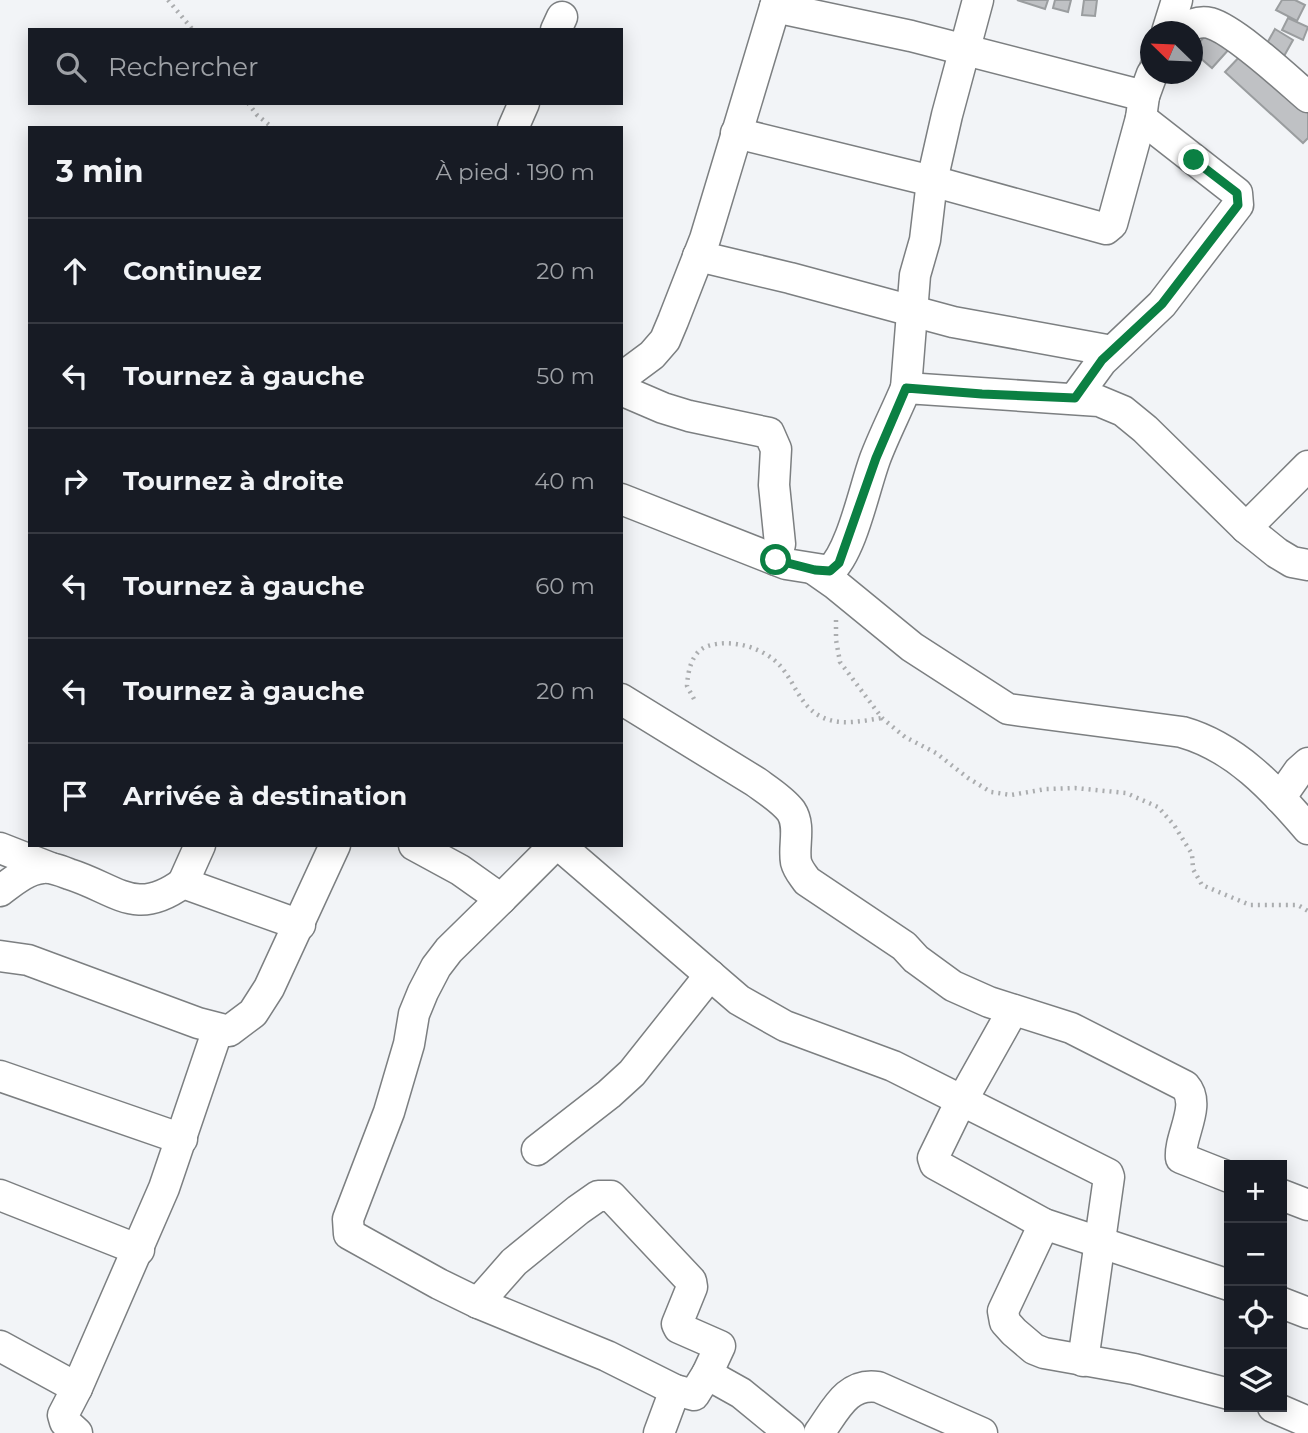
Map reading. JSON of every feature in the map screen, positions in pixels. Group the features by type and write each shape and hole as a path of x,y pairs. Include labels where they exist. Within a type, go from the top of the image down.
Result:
{"street":[{"path":"825,577 839,563 876,458 906,388 915,275 925,240 932,181 978,0"},
{"path":"1170,21 1177,0"},
{"path":"623,377 652,355 665,340 698,256 776,3 1146,96 1237,193 1238,205 1162,304 1093,370 1075,398"},
{"path":"1203,22 1212,24 1244,44 1308,97"},
{"path":"736,133 1108,228 1113,221 1146,96"},
{"path":"514,126 523,105"},
{"path":"698,256 953,322 1112,351"},
{"path":"906,388 1075,398 1100,401 1123,411 1246,528 1292,562 1308,565"},
{"path":"623,391 689,416 769,433 776,449 774,485 780,544 776,560"},
{"path":"1246,528 1308,466"},
{"path":"623,500 825,577 912,647 1008,709 1202,737 1242,762 1308,829"},
{"path":"623,700 756,782 791,812 796,829 795,859 798,869 807,881 904,946 916,960 953,986 1013,1010 1071,1028 1185,1086 1190,1092 1192,1102 1181,1158 1224,1175"},
{"path":"1280,798 1308,763"},
{"path":"0,848 133,900 153,901 183,883 199,847"},
{"path":"0,956 28,960 229,1031 253,1013 269,988 334,847"},
{"path":"418,847 460,870 501,899"},
{"path":"478,1303 514,1262 578,1210 598,1196 611,1196 693,1284 677,1324 679,1328 720,1346 694,1395 675,1390 607,1356 478,1303 349,1234 347,1225 389,1112 422,992 449,950 555,847"},
{"path":"559,847 739,1000 785,1026 892,1066 1108,1174 1083,1360"},
{"path":"0,891 29,872 42,867 51,868"},
{"path":"183,883 300,925"},
{"path":"537,1150 632,1073 710,975"},
{"path":"1013,1010 933,1158 935,1164 1044,1224 1224,1283"},
{"path":"77,1433 65,1422 63,1415 139,1250 182,1139 218,1029"},
{"path":"0,1076 182,1139"},
{"path":"0,1195 139,1250"},
{"path":"1287,1197 1308,1205"},
{"path":"1044,1224 1003,1311 1003,1318 1014,1332 1034,1349 1135,1369 1224,1393"},
{"path":"1287,1305 1308,1313"},
{"path":"0,1346 77,1388"},
{"path":"707,1374 741,1392 790,1433"},
{"path":"819,1433 849,1392 859,1386 878,1387 982,1433"},
{"path":"659,1433 675,1390"},
{"path":"1285,1412 1308,1422"}],"path":[{"path":"168,0 191,28"},
{"path":"250,105 271,126"},
{"path":"825,577 841,662 882,718 905,737 936,753 991,792 1011,795 1046,789 1075,788 1126,793 1158,807 1174,825 1192,854 1193,869 1202,885 1250,905 1298,905 1308,911"},
{"path":"695,698 687,686 692,660 701,648 719,642 745,646 776,661 806,705 818,715 834,722 882,718"}],"building":[{"path":"1017,0 1048,0 1045,9"},
{"path":"1055,0 1071,0 1068,12 1053,8"},
{"path":"1084,0 1097,0 1095,16 1082,15"},
{"path":"1282,0 1295,0 1305,5 1297,21 1276,10"},
{"path":"1288,18 1308,27 1303,40 1282,30"},
{"path":"1275,29 1293,40 1279,65 1261,54"},
{"path":"1210,30 1230,48 1212,68 1203,60 1203,38"},
{"path":"1244,52 1308,110 1308,138 1303,143 1225,72"}],"route":[{"path":"776,560 830,571 839,563 876,458 906,388 1075,398 1102,360 1162,304 1238,205 1237,193 1194,160"}]}
